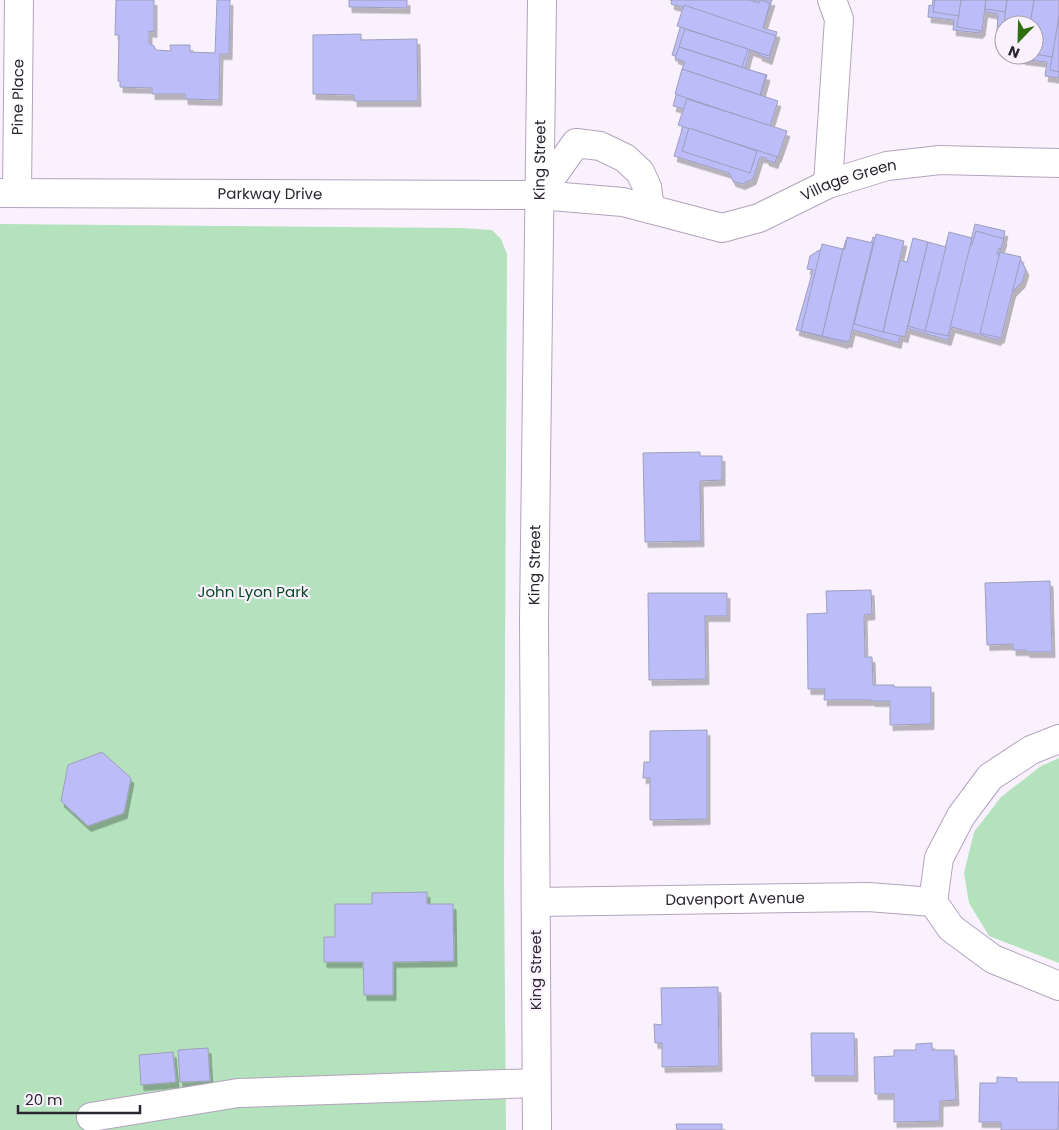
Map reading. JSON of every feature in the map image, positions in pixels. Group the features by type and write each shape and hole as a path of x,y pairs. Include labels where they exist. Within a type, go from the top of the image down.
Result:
{"street":[{"name":"Pine Place","path":"8,193 19,0"},
{"name":"King Street","path":"537,1130 534,610 542,0"},
{"path":"828,184 839,19 832,0"},
{"path":"539,195 576,143 600,146 625,158 640,172 647,187 650,209"},
{"name":"Village Green","path":"539,195 623,202 722,228 759,218 828,184 887,166 940,160 1059,163"},
{"name":"Parkway Drive","path":"8,193 539,195"},
{"path":"1059,739 1031,750 990,777 961,816 939,858 933,902 951,928 993,959 1059,986"},
{"name":"Davenport Avenue","path":"536,902 868,897 933,902"},
{"path":"91,1117 238,1093 536,1083"}],"green space":[{"name":"John Lyon Park","path":"0,224 461,228 492,230 501,239 507,254 504,875 506,1130 0,1130"},
{"path":"1059,758 1059,963 989,936 969,903 964,873 974,832 1001,797 1041,766"}],"building":[{"path":"116,0 154,0 154,32 149,31 149,43 156,50 171,51 170,45 190,45 190,52 215,53 217,0 230,0 229,54 220,54 219,100 185,99 185,94 152,94 152,88 120,87 120,81 118,81 119,35 115,35"},
{"path":"349,0 407,0 407,8 349,7"},
{"path":"670,0 772,0 762,31"},
{"path":"672,0 750,0 759,3 760,0 770,3 763,28 777,32 769,59 750,50 745,69 767,75 759,103 775,107 768,131 783,136 775,163 760,157 753,179 742,184 733,181 729,173 674,156 688,110 673,106 686,60 672,55 686,8 671,4"},
{"path":"933,0 1059,0 1059,78 1045,76 1047,62 1044,62 1044,15 998,15 981,11 980,33 953,30 954,20 928,17 929,5 932,6"},
{"path":"935,0 961,0 959,16 933,12"},
{"path":"961,0 986,0 982,31 957,27"},
{"path":"986,0 1007,0 1005,12 985,9"},
{"path":"1007,0 1034,0 1032,15 1005,15"},
{"path":"1034,0 1059,0 1059,16 1053,57 1044,56 1044,15 1032,15"},
{"path":"684,5 776,36 769,56 677,26"},
{"path":"1059,16 1059,72 1050,70"},
{"path":"685,29 748,49 742,67 679,47"},
{"path":"361,34 361,40 417,39 418,101 354,101 354,95 313,94 313,35"},
{"path":"679,47 766,75 760,95 682,69 685,62 675,58"},
{"path":"682,69 778,101 770,126 675,94"},
{"path":"687,99 787,131 778,157 678,125"},
{"path":"689,128 757,151 750,173 682,151"},
{"path":"975,224 1005,231 980,333 950,326"},
{"path":"976,231 1004,239 1001,249 999,248 997,254 1021,260 1026,270 1022,282 1012,292 998,340 952,327 948,340 902,327 898,343 850,329 845,343 796,330 813,270 807,269 810,256 819,250 844,257 846,250 843,250 846,240 870,247 873,237 900,245 893,264 910,270 914,252 918,253 920,248 946,256 948,249 945,249 948,238 972,245"},
{"path":"949,232 972,238 948,336 925,331"},
{"path":"876,234 904,241 883,332 854,324"},
{"path":"847,237 873,243 849,342 822,336"},
{"path":"913,238 928,242 905,337 883,332 900,260 907,262"},
{"path":"928,242 946,247 925,331 908,326"},
{"path":"822,244 843,249 822,336 801,331"},
{"path":"1000,252 1021,257 1001,338 980,333"},
{"path":"700,452 700,456 722,456 722,480 700,481 701,541 645,542 643,453"},
{"path":"1050,581 1052,652 1013,650 1013,644 987,645 985,583"},
{"path":"871,590 872,614 864,615 865,657 872,657 873,685 931,687 931,724 890,725 890,701 824,700 825,689 808,689 807,614 827,613 826,591"},
{"path":"648,593 727,593 727,616 705,616 706,679 649,680"},
{"path":"707,730 707,819 650,820 650,778 643,778 644,762 650,762 650,731"},
{"path":"102,752 131,778 124,813 88,826 61,801 68,765"},
{"path":"427,892 427,904 453,904 454,961 393,962 393,995 364,995 363,962 324,962 324,937 335,937 335,904 372,904 372,893"},
{"path":"718,987 719,1066 662,1067 662,1043 655,1043 654,1024 662,1025 661,988"},
{"path":"811,1033 854,1033 855,1076 812,1076"},
{"path":"932,1043 932,1050 954,1050 956,1100 940,1101 940,1121 894,1122 894,1094 875,1094 874,1057 894,1056 894,1050 916,1050 916,1044"},
{"path":"208,1048 210,1081 180,1082 178,1050"},
{"path":"173,1052 176,1082 141,1085 139,1055"},
{"path":"997,1077 1017,1078 1017,1082 1059,1082 1058,1130 1001,1130 1001,1122 979,1122 980,1083 997,1083"},
{"path":"676,1124 722,1124 722,1130 677,1130"}]}
